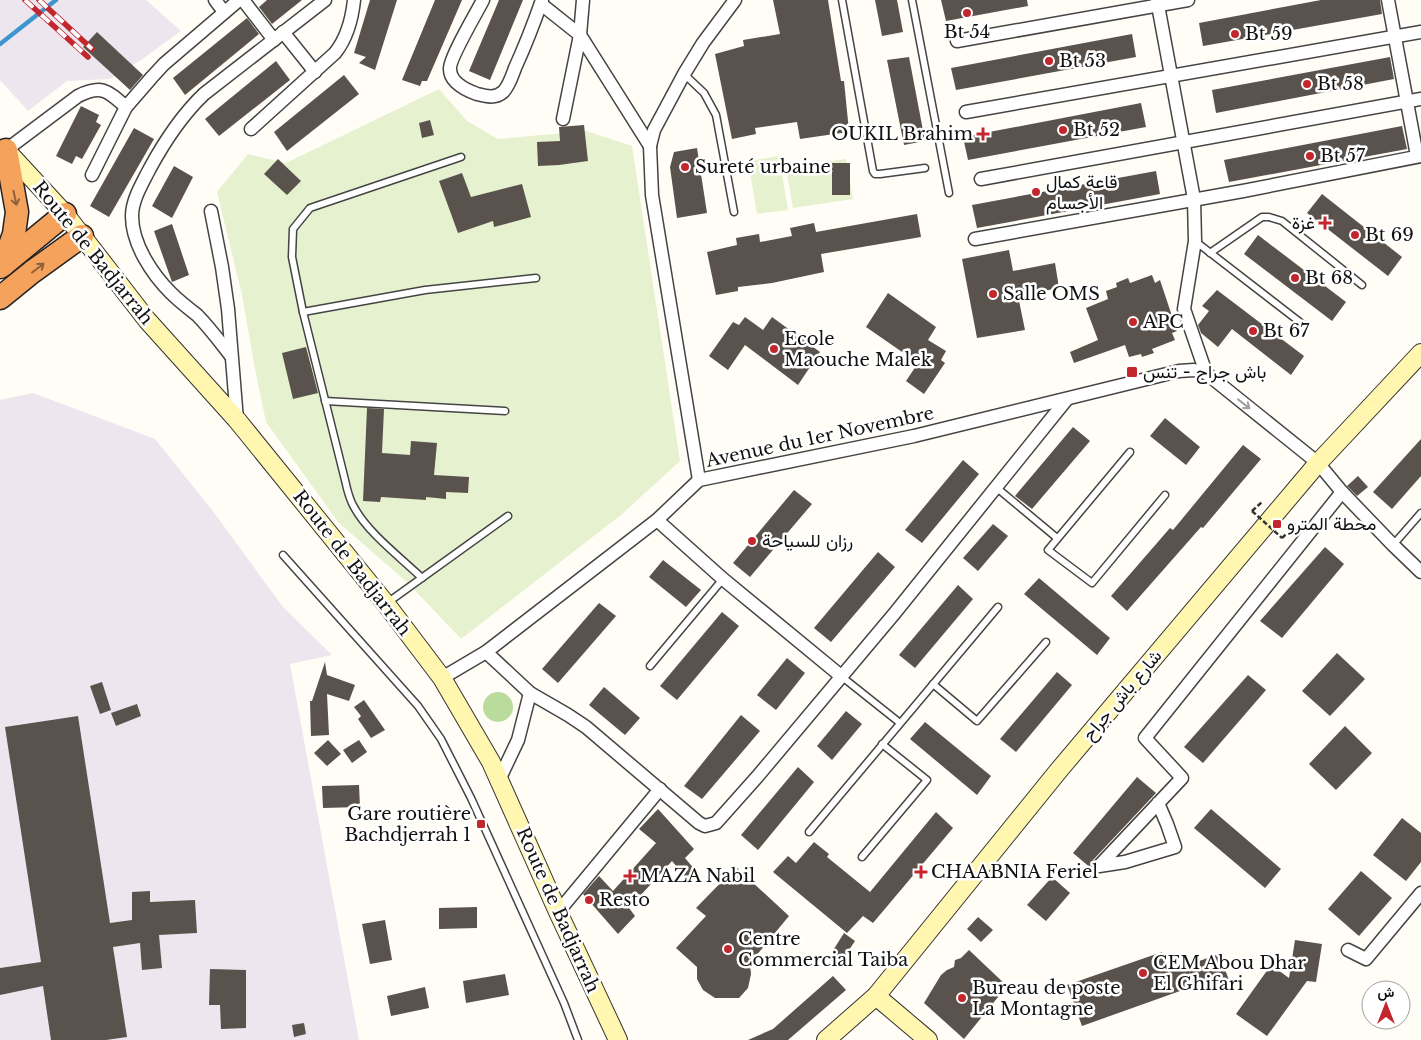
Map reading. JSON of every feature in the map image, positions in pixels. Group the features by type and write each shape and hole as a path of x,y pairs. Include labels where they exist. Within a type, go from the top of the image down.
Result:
{"highway":[{"path":"1,266 14,234 18,212 3,146"},
{"path":"1,266 66,214"},
{"path":"0,298 82,236"}],"main road":[{"name":"Route de Badjarrah","path":"3,146 66,214 147,320 237,420 386,604 442,678 478,738 499,780 618,1040"},
{"name":"شارع باش جراح","path":"826,1040 876,996 1053,778 1318,462 1421,352"},
{"path":"876,996 928,1040"},
{"path":"605,1040 607,1019"}],"street":[{"path":"215,0 224,12"},
{"path":"92,176 126,108 164,64 224,12 241,0 315,72"},
{"path":"232,356 196,315 170,292 159,279 137,242 133,229 133,207 156,157 186,111 204,94 325,0"},
{"path":"251,129 335,53 348,31 354,0"},
{"path":"483,0 450,65 453,78 464,88 487,96 502,93 506,88 542,2 580,35 650,146"},
{"path":"563,119 580,35 583,0"},
{"path":"699,480 652,195 650,146 654,130 684,74 735,0"},
{"path":"957,41 1158,3 1188,0"},
{"path":"975,240 1419,156 1388,0"},
{"path":"1158,3 1194,199 1196,241 1184,309 1206,374 1318,462 1342,492 1392,545 1421,572"},
{"path":"966,112 1421,32"},
{"path":"3,146 88,91 101,89 108,92 126,108"},
{"path":"981,179 1421,99"},
{"path":"211,211 222,267 230,327 237,420"},
{"name":"Avenue du 1er Novembre","path":"442,678 486,652 657,520 699,480 914,436 1179,371 1194,370 1206,374"},
{"path":"486,652 530,693 586,727 699,823 704,826 716,824 894,614 1067,399"},
{"path":"1158,803 1168,824 1175,847 1125,862 1099,866 1158,803 1182,778 1145,738 1342,492"},
{"path":"657,520 723,579 841,676"},
{"path":"499,780 518,740 530,693"},
{"path":"558,912 660,789"},
{"path":"1348,950 1366,959 1421,893"}],"lane":[{"path":"842,0 873,171 875,174 880,174 926,168"},
{"path":"912,0 949,193"},
{"path":"684,74 704,93 716,115 734,212"},
{"path":"422,578 371,529 352,504 344,480 303,312 292,257 293,229 310,208 461,157"},
{"path":"1210,253 1262,218 1269,217 1282,221 1362,285"},
{"path":"1196,241 1305,326"},
{"path":"303,312 425,290 536,278"},
{"path":"325,401 505,411"},
{"path":"1130,452 1048,550 1092,583 1165,495"},
{"path":"997,488 1058,538"},
{"path":"386,604 508,516"},
{"path":"1392,545 1420,518"},
{"path":"283,555 400,685 441,738 475,807 564,1003 578,1040"},
{"path":"650,666 723,579"},
{"path":"808,832 998,607"},
{"path":"933,684 977,721 1046,642"},
{"path":"841,676 900,723"},
{"path":"862,857 926,780 882,744"}],"path":[{"path":"1252,511 1282,538 1303,518"}],"shaded area":[{"path":"0,0 146,0 181,31 141,60 110,79 67,81 28,111 0,80"},
{"path":"33,393 155,439 212,510 283,607 332,655 290,664 359,1040 0,1040 0,400"}],"green space":[{"path":"439,89 467,121 498,139 586,131 632,146 680,461 621,515 461,639 408,583 339,523 266,422 242,295 217,192 248,154 286,163"},
{"path":"779,156 788,210 757,214 748,161"},
{"path":"846,159 853,199 793,208 786,168"},
{"path":"498,692 509,696 513,707 509,718 498,722 487,718 483,707 487,696"}],"building":[{"path":"267,0 302,0 272,24 259,7"},
{"path":"370,0 397,0 375,70 359,63 366,57 354,53"},
{"path":"435,0 462,0 427,81 422,81 420,86 402,80"},
{"path":"499,0 523,0 490,80 469,71"},
{"path":"773,0 828,0 841,81 844,81 848,132 800,139 797,122 755,128 756,134 732,139 715,54 744,46 743,40 780,34"},
{"path":"875,0 897,0 903,32 882,36"},
{"name":"Bt 54","path":"941,0 1027,0 1028,6 946,21"},
{"name":"Bt 59","path":"1321,0 1380,0 1382,14 1203,46 1199,23"},
{"path":"247,18 259,34 185,95 173,78"},
{"path":"97,32 143,75 130,90 83,47"},
{"name":"Bt 53","path":"1132,34 1136,57 956,90 951,68"},
{"path":"909,57 925,141 904,145 887,60"},
{"name":"Bt 58","path":"1390,57 1394,79 1216,113 1212,90"},
{"path":"276,61 290,80 219,136 205,119"},
{"path":"344,75 359,94 287,151 274,132"},
{"name":"Bt 52","path":"1141,103 1146,127 968,160 963,137"},
{"path":"81,106 99,115 96,122 101,125 82,159 76,156 72,164 56,156"},
{"path":"430,120 434,135 422,138 419,123"},
{"path":"584,125 588,161 538,166 537,142 560,141 559,127"},
{"name":"Bt 57","path":"1402,126 1407,149 1229,182 1224,160"},
{"path":"134,128 154,139 109,217 90,206"},
{"path":"697,148 707,213 677,218 670,167 674,152"},
{"path":"278,159 301,181 287,195 264,174"},
{"path":"832,163 850,163 850,195 832,195"},
{"path":"174,166 193,177 172,218 152,206"},
{"path":"1156,171 1160,194 977,228 972,205"},
{"path":"462,173 471,197 522,184 531,217 494,227 493,221 458,233 439,181"},
{"name":"Bt 69","path":"1322,194 1402,257 1388,276 1307,213"},
{"path":"917,214 921,237 821,254 824,272 772,283 738,287 738,291 716,295 707,252 737,245 736,238 759,234 760,242 792,236 790,228 814,223 816,232"},
{"path":"172,224 189,275 172,282 154,231"},
{"name":"Bt 68","path":"1258,235 1346,302 1332,321 1244,254"},
{"name":"Salle OMS","path":"1009,250 1013,271 1055,263 1059,288 1018,296 1025,330 977,338 962,259"},
{"name":"APC","path":"1152,275 1155,283 1160,280 1177,331 1172,333 1175,340 1152,349 1154,353 1142,357 1141,354 1129,357 1125,345 1074,363 1070,352 1098,340 1086,308 1108,299 1106,291 1117,287 1116,283 1128,278 1130,283"},
{"name":"Bt 67","path":"1217,290 1304,356 1291,375 1232,329 1218,347 1201,333 1198,325 1209,311 1202,306"},
{"path":"888,293 936,327 928,340 946,351 941,360 945,363 924,394 906,381 918,363 866,327"},
{"path":"745,317 763,330 772,317 820,352 798,385 745,345 728,370 709,356 733,322 739,325"},
{"path":"306,347 318,393 293,399 282,353"},
{"path":"367,408 384,409 382,453 410,455 411,441 437,443 434,475 469,477 468,493 446,492 446,499 426,497 426,500 381,497 380,502 363,501"},
{"path":"1165,418 1200,447 1186,465 1150,436"},
{"path":"1073,427 1090,441 1032,509 1015,496"},
{"path":"1421,439 1421,476 1392,509 1373,492"},
{"path":"1243,445 1261,459 1203,528 1201,527 1127,611 1111,596 1170,528 1173,530"},
{"path":"963,460 979,474 922,543 905,530"},
{"path":"1358,476 1368,487 1357,496 1347,486"},
{"path":"794,490 812,504 750,577 733,563"},
{"path":"993,524 1008,536 978,571 963,558"},
{"path":"1325,547 1344,564 1282,638 1260,621"},
{"path":"878,552 895,567 831,642 814,628"},
{"path":"663,560 701,590 686,607 649,577"},
{"path":"1039,578 1110,638 1097,655 1024,594"},
{"path":"958,585 973,599 915,668 899,655"},
{"path":"599,603 616,616 558,683 542,669"},
{"path":"722,612 739,626 677,700 660,686"},
{"path":"1337,653 1365,679 1330,716 1302,691"},
{"path":"787,658 805,673 776,710 757,695"},
{"path":"325,662 327,675 355,685 349,701 327,694 329,735 311,736 310,701 312,701"},
{"path":"1057,672 1072,685 1016,752 1000,739"},
{"path":"1248,675 1266,690 1203,763 1184,747"},
{"path":"102,682 111,710 100,714 90,686"},
{"path":"604,687 640,718 625,735 589,705"},
{"path":"364,700 385,730 371,738 358,719 361,716 354,707"},
{"path":"137,704 141,716 116,726 111,713"},
{"path":"846,711 862,724 832,760 817,746"},
{"path":"741,715 760,731 702,799 684,786"},
{"path":"78,716 110,923 132,920 132,892 150,891 150,902 195,900 197,933 159,935 162,968 142,970 140,943 113,947 127,1037 106,1040 51,1040 43,986 0,995 0,968 41,962 5,727"},
{"path":"925,722 991,776 977,795 910,739"},
{"path":"1345,726 1372,753 1336,790 1309,764"},
{"path":"328,740 341,754 327,766 314,753"},
{"path":"359,740 367,752 352,763 343,750"},
{"path":"798,767 814,782 758,850 741,835"},
{"path":"1137,777 1156,793 1093,860 1091,864 1092,869 1073,853"},
{"path":"359,785 360,807 323,808 322,786"},
{"path":"658,809 694,849 685,858 695,870 686,878 672,861 629,908 635,916 618,934 583,894 599,876 613,891 656,843 639,829"},
{"path":"1211,809 1281,869 1265,888 1194,828"},
{"path":"936,812 953,828 873,923 863,916 847,933 773,872 788,856 796,863 814,842 829,854 827,857 870,892"},
{"path":"1402,818 1421,833 1421,862 1406,881 1373,855"},
{"path":"736,867 789,916 750,963 751,974 748,988 739,998 715,998 703,990 697,979 697,967 676,948 706,916 696,908"},
{"path":"1361,871 1392,898 1359,936 1328,909"},
{"path":"1052,877 1070,893 1046,921 1027,905"},
{"path":"477,907 477,928 439,929 439,908"},
{"path":"978,917 993,930 981,942 967,929"},
{"path":"385,920 392,960 370,964 362,924"},
{"path":"844,933 855,941 843,959 832,952"},
{"path":"1295,940 1322,944 1316,982 1307,981 1267,1036 1236,1014 1271,965 1289,978"},
{"name":"Bureau de poste La Montagne","path":"969,950 1007,986 964,1039 924,1003 941,975 954,967 955,960 961,958"},
{"path":"1162,952 1168,972 1219,954 1229,980 1196,992 1194,986 1082,1026 1067,985"},
{"path":"210,969 246,970 246,1028 221,1029 220,1005 209,1005"},
{"path":"505,974 509,995 466,1003 463,981"},
{"path":"833,976 846,990 788,1040 748,1040 773,1029"},
{"path":"425,987 429,1008 391,1016 387,996"},
{"path":"304,1023 306,1034 294,1037 292,1025"}],"waterway":[{"path":"0,44 56,0"}],"railway":[{"path":"25,0 88,57"},
{"path":"39,0 92,49"}],"place":[{"name":"Bt 54","path":"967,13"},
{"name":"Bt 59","path":"1235,34"},
{"name":"Bt 53","path":"1049,61"},
{"name":"Bt 58","path":"1307,84"},
{"name":"Bt 52","path":"1063,130"},
{"name":"OUKIL Brahim","path":"983,134"},
{"name":"Bt 57","path":"1310,156"},
{"name":"Sureté urbaine","path":"685,167"},
{"name":"قاعة كمال الأجسام","path":"1036,192"},
{"name":"غزة","path":"1325,223"},
{"name":"Bt 69","path":"1355,235"},
{"name":"Bt 68","path":"1295,278"},
{"name":"Salle OMS","path":"993,294"},
{"name":"APC","path":"1133,322"},
{"name":"Bt 67","path":"1253,331"},
{"name":"Ecole Maouche Malek","path":"774,349"},
{"name":"باش جراح - تنس","path":"1132,372"},
{"name":"محطة المترو","path":"1277,524"},
{"name":"رزان للسياحة","path":"752,541"},
{"name":"Gare routière Bachdjerrah 1","path":"481,824"},
{"name":"CHAABNIA Feriel","path":"921,872"},
{"name":"MAZA Nabil","path":"630,876"},
{"name":"Resto","path":"589,900"},
{"name":"Centre Commercial Taiba","path":"728,949"},
{"name":"CEM Abou Dhar El Ghifari","path":"1143,973"},
{"name":"Bureau de poste La Montagne","path":"962,998"}]}
